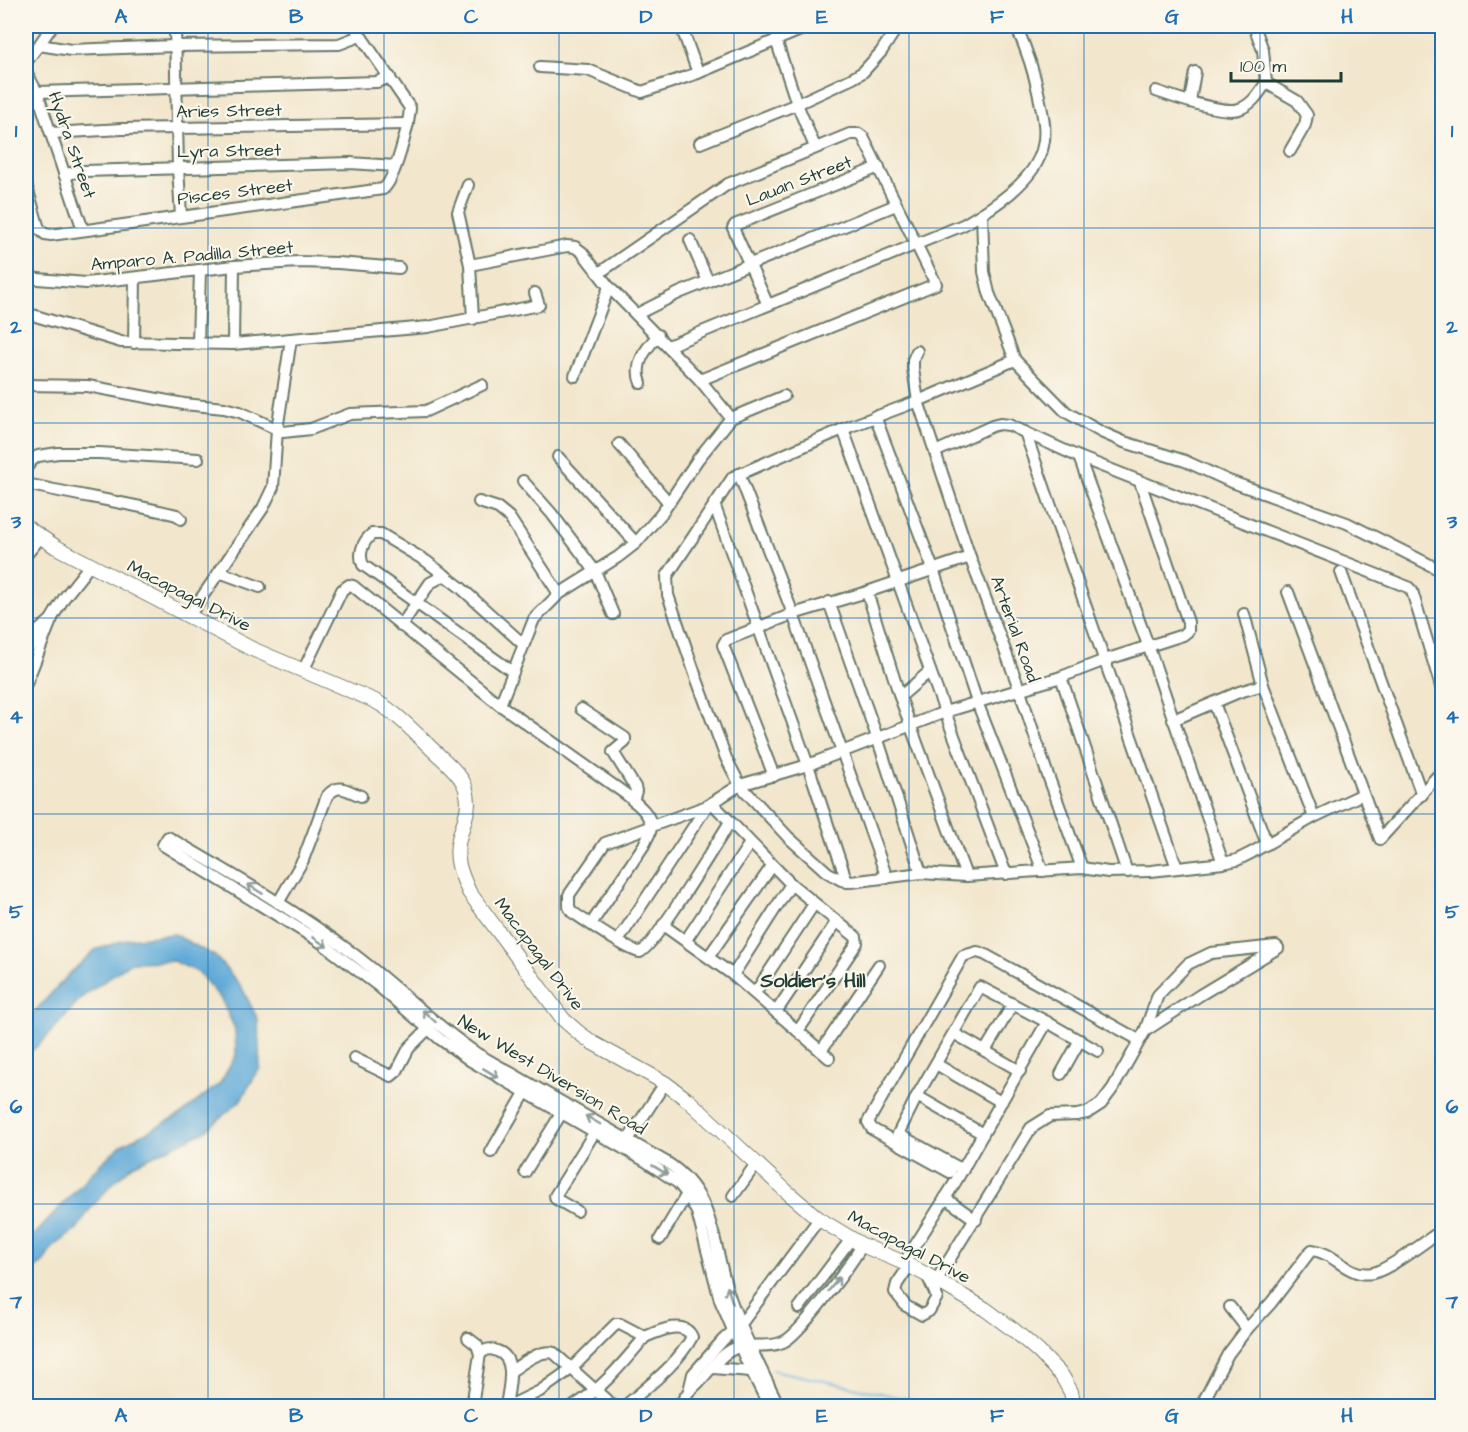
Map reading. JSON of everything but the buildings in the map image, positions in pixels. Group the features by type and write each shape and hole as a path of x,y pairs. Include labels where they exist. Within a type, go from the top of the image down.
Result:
{"main road":[{"name":"Macapagal Drive","path":"26,527 40,538 90,565 252,649 387,707 452,767 462,781 467,791 467,815 459,840 457,855 459,869 469,892 563,1019 593,1043 665,1083 689,1101 819,1219 857,1242 907,1264 985,1309 1039,1352 1067,1383 1074,1407"}],"street":[{"path":"26,62 52,26"},
{"path":"174,26 181,216"},
{"path":"354,26 410,108 408,124 395,166"},
{"path":"681,26 698,73"},
{"path":"540,67 588,70 642,92 698,73 810,26"},
{"path":"700,143 797,104 853,78 863,72 881,52 898,26"},
{"path":"668,346 963,225 1008,196 1034,164 1043,147 1044,127 1035,80 1024,43 1016,26"},
{"path":"1156,91 1227,110 1239,109 1250,102 1266,82 1263,50 1254,26"},
{"path":"39,45 71,50 339,44 360,36"},
{"path":"776,40 797,104 815,147"},
{"name":"Hydra Street","path":"26,72 38,92 83,230"},
{"path":"1190,101 1196,72"},
{"path":"38,92 377,82 390,77"},
{"path":"1266,82 1297,101 1307,116 1305,125 1290,151"},
{"name":"Aries Street","path":"51,133 122,129 408,124"},
{"path":"599,273 728,184 850,134 859,134 866,141 936,284 700,380"},
{"name":"Lyra Street","path":"64,174 85,171 178,168 350,164 395,166"},
{"name":"Pisces Street","path":"26,184 39,229 51,235 383,189 389,184 395,166"},
{"name":"Lauan Street","path":"748,264 734,228 738,222 879,167"},
{"path":"468,185 459,212 459,221 470,265 473,319"},
{"path":"637,314 748,264 896,205"},
{"path":"982,214 984,272 989,293 1015,360 1066,412 1124,442 1185,461 1229,481 1347,523 1443,571"},
{"path":"690,240 708,281"},
{"path":"470,265 571,246 582,252 609,287 700,380 730,418"},
{"name":"Amparo A. Padilla Street","path":"26,278 86,283 234,266 298,262 399,268"},
{"path":"748,264 768,305"},
{"path":"233,344 234,266"},
{"path":"198,344 200,270"},
{"path":"134,343 135,278"},
{"path":"575,376 609,287"},
{"path":"26,313 103,339 134,343 233,344 428,327 473,319 498,311 539,305 536,293"},
{"path":"641,383 637,371 640,362 658,335"},
{"path":"189,616 263,508 273,487 277,430 291,339"},
{"name":"Arterial Road","path":"917,351 913,360 913,369 918,401 970,557 1082,868"},
{"path":"1015,360 918,401 843,429 733,477 675,563 667,576 668,595 726,758 740,785 788,837 827,872 847,882 921,873 966,876 1082,868 1094,871 1127,872 1223,863 1237,860 1314,817 1363,794"},
{"path":"26,385 88,386 184,404 224,408 240,412 277,430 295,432 310,429 350,414 426,411 482,385"},
{"path":"500,705 534,619 559,594 636,543 669,503 698,459 730,418 784,396"},
{"path":"875,416 933,569 977,702 1043,871"},
{"path":"935,452 975,432 1000,424 1025,432 1079,458 1408,587 1412,591 1443,690"},
{"path":"843,429 1006,874"},
{"path":"1025,432 1177,868"},
{"path":"619,444 669,503"},
{"path":"26,468 38,456 58,453 198,459"},
{"path":"558,458 636,543"},
{"path":"1079,458 1148,645 1223,863"},
{"path":"739,474 793,614 887,878"},
{"path":"523,481 552,514 595,571 613,614"},
{"path":"730,822 663,925 647,948 641,952 636,952 618,941 573,912 569,907 569,895 602,846 710,804 740,785 808,765 945,712 1183,635 1188,631 1188,622 1140,482"},
{"path":"26,484 128,503 177,515 182,519"},
{"path":"479,502 498,508 509,518 559,594"},
{"path":"714,504 808,765 847,882"},
{"path":"513,672 363,565 360,559 368,537 372,534 381,534 406,548 460,587 523,644"},
{"path":"26,555 40,538"},
{"path":"774,776 723,645 726,640 793,614 970,557"},
{"path":"26,684 52,618 64,598 90,565"},
{"path":"219,572 260,587"},
{"path":"1341,572 1422,795"},
{"path":"401,626 430,583 444,575"},
{"path":"303,671 334,605 345,587 349,585 357,589 500,705 643,809 651,826 644,844 591,924"},
{"path":"867,592 900,697 966,876"},
{"path":"1288,592 1380,839 1443,771"},
{"path":"829,602 878,737 921,873"},
{"path":"1244,614 1263,685 1314,817"},
{"path":"26,654 39,630 52,618"},
{"path":"900,697 930,671"},
{"path":"1061,676 1127,872"},
{"path":"1173,720 1239,692 1263,685"},
{"path":"1214,703 1267,844"},
{"path":"581,709 625,738 625,742 613,752 635,788 633,801"},
{"path":"278,903 303,860 327,796 334,789 341,788 361,796"},
{"path":"710,804 791,884 856,937 857,943 798,1031"},
{"path":"618,941 710,804"},
{"name":"New West Diversion Road","path":"737,1327 710,1221 694,1186 676,1169 625,1144 594,1132 471,1061 320,941 166,841 278,903 352,953 467,1046 625,1144 670,1177 687,1194 697,1212 720,1300 737,1327 779,1407"},
{"path":"686,940 750,843"},
{"path":"709,956 772,866"},
{"path":"733,975 791,884"},
{"path":"755,993 814,904"},
{"path":"776,1011 837,921"},
{"path":"663,925 733,975 825,1054 879,964"},
{"path":"1047,1022 897,1284 895,1292 906,1306 922,1316 929,1311 937,1297 932,1278 976,1220 1031,1128 1050,1116 1087,1113 1101,1104 1113,1088 1142,1036 1158,995 1188,964 1211,953 1278,947 1277,950 1200,995 1142,1036"},
{"path":"950,1172 872,1129 868,1122 963,956 976,952 984,954 1142,1036"},
{"path":"963,1170 898,1134 917,1096 955,1034 980,987 986,988 1098,1051"},
{"path":"985,1051 1013,1004"},
{"path":"354,1058 391,1076 398,1071 409,1048 429,1028"},
{"path":"955,1034 1020,1071"},
{"path":"1060,1074 1080,1040"},
{"path":"936,1064 1001,1102"},
{"path":"625,1144 665,1083"},
{"path":"491,1152 525,1093"},
{"path":"917,1096 983,1134"},
{"path":"525,1172 561,1114"},
{"path":"577,1211 556,1199 555,1196 594,1132"},
{"path":"733,1196 756,1164"},
{"path":"660,1239 687,1194"},
{"path":"945,1198 976,1220"},
{"path":"714,1362 737,1327 819,1219"},
{"path":"1201,1407 1228,1354 1312,1250 1331,1256 1352,1270 1373,1273 1443,1230"},
{"path":"804,1322 796,1306 840,1256 857,1242"},
{"path":"679,1407 689,1391 693,1374 728,1352 745,1346 783,1342 804,1322 850,1264 857,1242"},
{"path":"840,1256 850,1264"},
{"path":"1230,1307 1246,1329"},
{"path":"508,1407 540,1390 571,1369 616,1324 645,1337"},
{"path":"574,1407 596,1391 617,1371 645,1337 676,1327 691,1333 692,1337 688,1345 665,1371 625,1407"},
{"path":"468,1338 477,1345 480,1354 472,1407"},
{"name":"New West Diversion Road","path":"745,1346 751,1371 769,1407"},
{"path":"480,1354 486,1349 500,1352 507,1360 511,1371 508,1407"},
{"path":"511,1371 542,1353 548,1351 554,1353 613,1407"},
{"path":"714,1362 751,1371"}],"water":[{"path":"174,934 215,956 241,986 258,1020 260,1068 240,1101 205,1131 133,1165 90,1209 77,1229 52,1248 43,1263 26,1274 26,1244 98,1166 121,1145 180,1115 220,1083 236,1055 235,1029 221,999 198,972 173,961 131,962 81,998 46,1038 26,1056 26,1021 69,974 95,950 128,939"}],"waterway":[{"path":"773,1370 941,1406"}],"district":[{"name":"Soldier's Hill","path":"813,981"}]}
